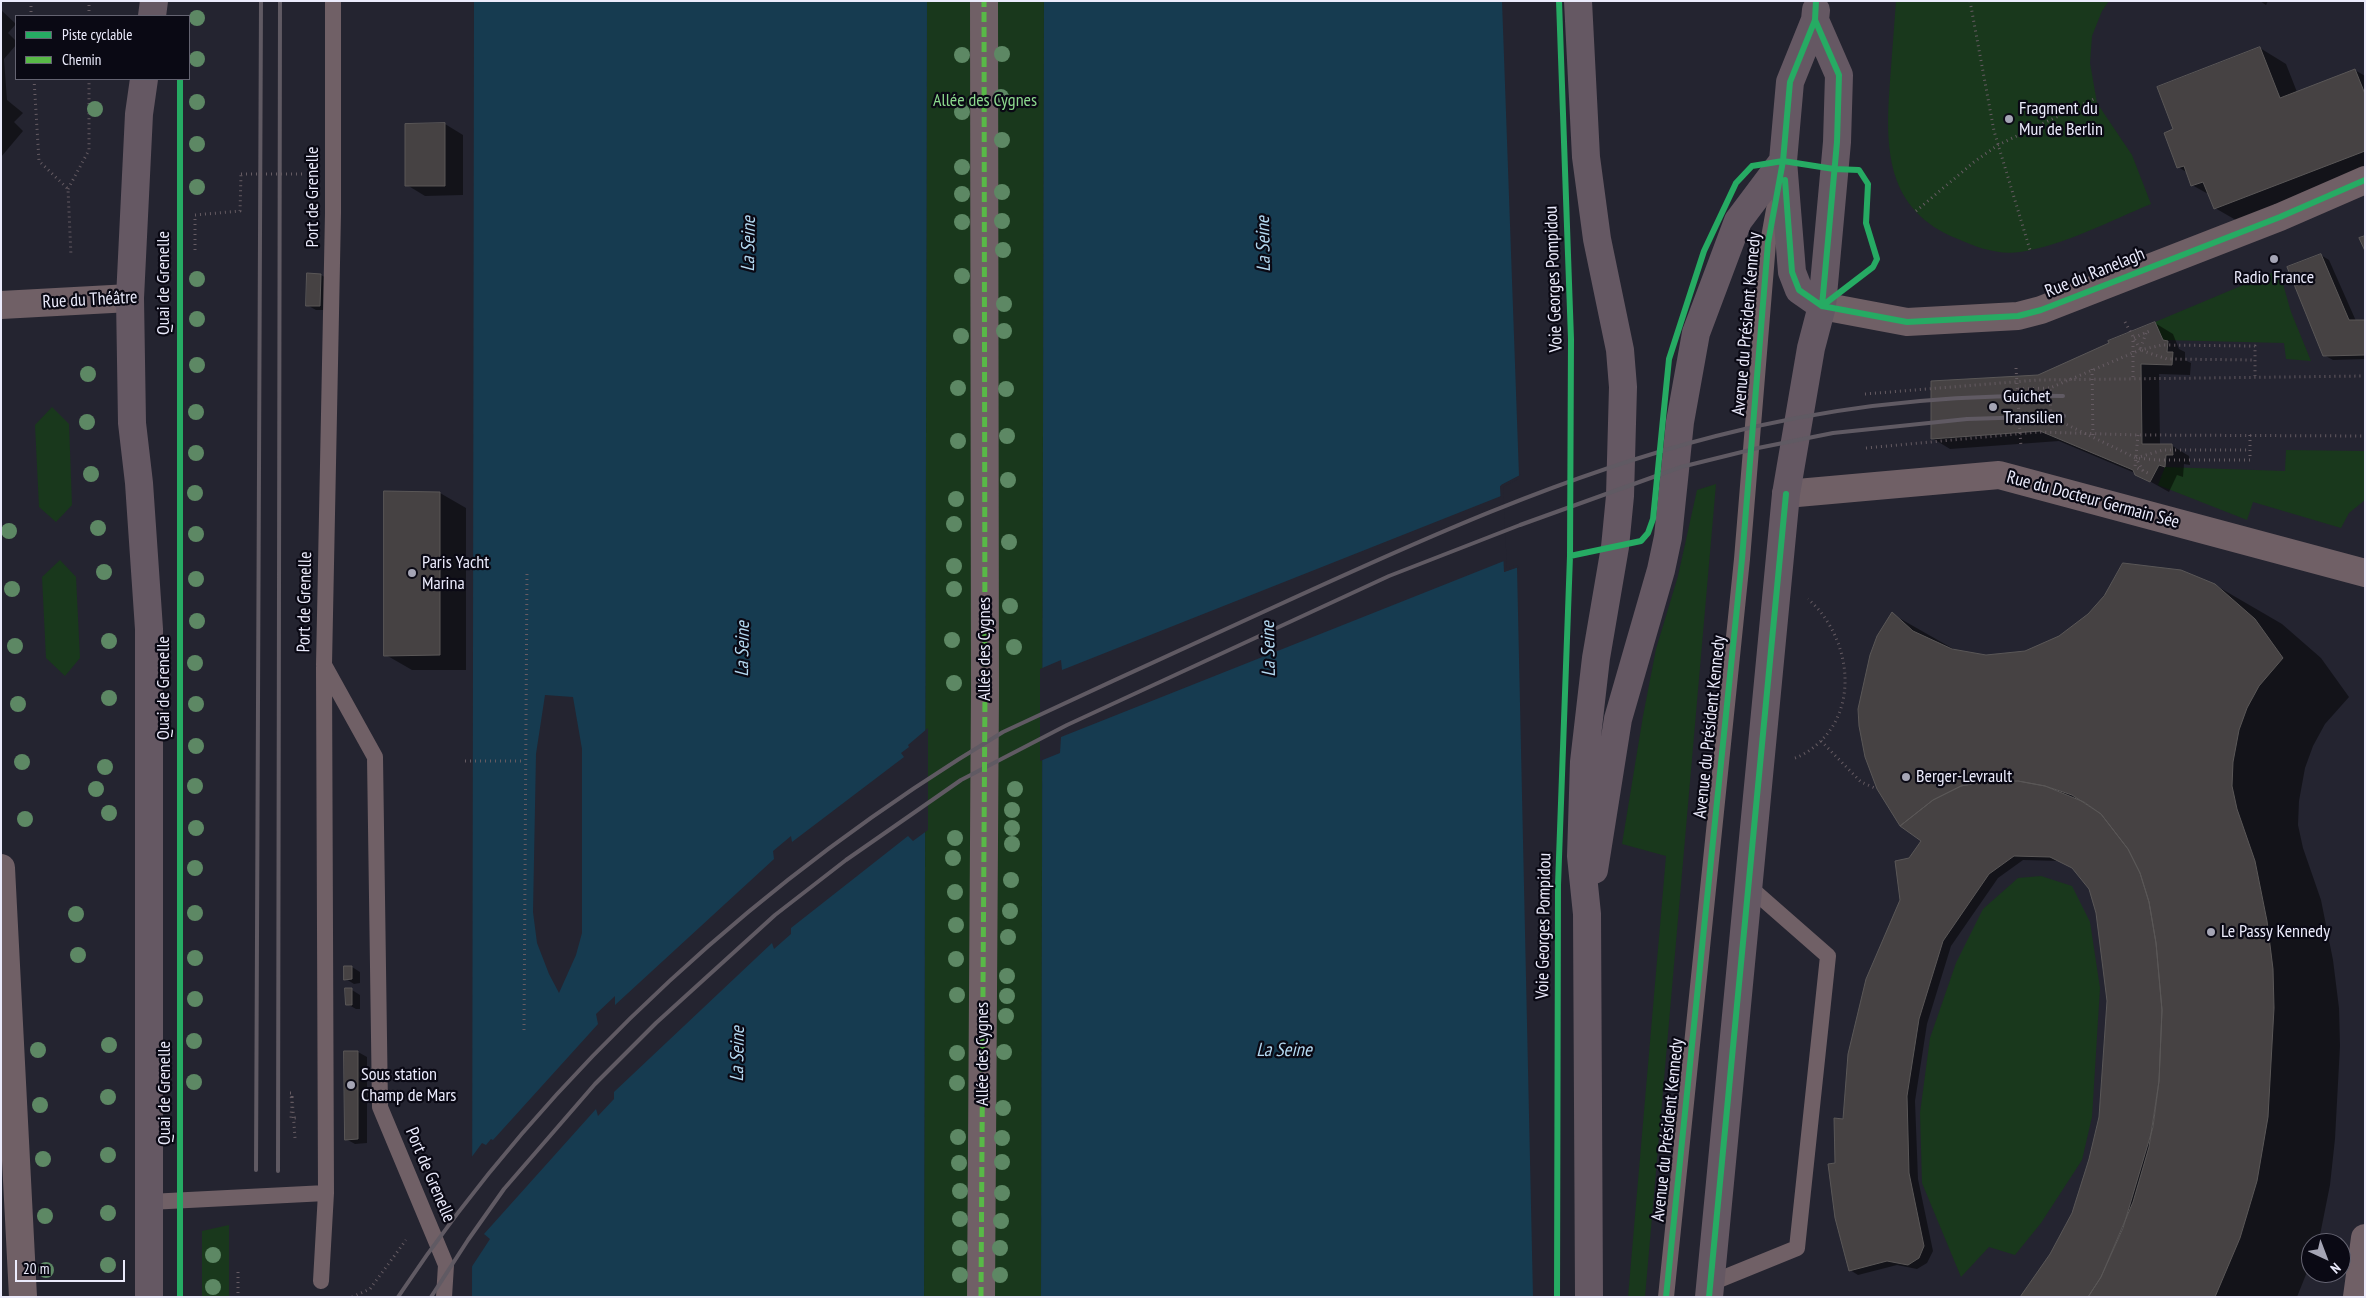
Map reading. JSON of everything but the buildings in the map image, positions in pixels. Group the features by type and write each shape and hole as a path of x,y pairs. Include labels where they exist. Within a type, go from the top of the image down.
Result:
{"main road":[{"path":"152,15 154,1"},
{"name":"Voie Georges Pompidou","path":"1578,1 1586,157 1597,239 1620,350 1623,387 1620,496 1616,538 1596,658 1584,762 1581,856 1587,914 1589,1297"},
{"name":"Avenue du Président Kennedy","path":"1784,161 1790,82 1816,10"},
{"name":"Avenue du Président Kennedy","path":"1710,1290 1747,885 1786,494 1811,348 1822,306 1837,142 1839,75 1816,10"},
{"name":"Quai de Grenelle","path":"144,80 139,114 130,298 132,423 139,483 149,629 149,1297"},
{"path":"1587,914 1618,719 1662,570 1668,537 1680,422 1696,333 1738,222 1784,161"},
{"path":"1784,161 1792,272 1799,290 1822,306"}],"street":[{"name":"Allée des Cygnes","path":"982,1297 985,699 984,1"},
{"name":"Rue du Ranelagh","path":"1822,306 1907,322 2018,316 2041,310 2280,217 2365,180"},
{"name":"Rue du Théâtre","path":"1,305 130,298"},
{"name":"Rue du Docteur Germain Sée","path":"1786,494 1999,475 2365,572"},
{"path":"1,868 9,1145 23,1297"},
{"path":"2357,1297 2365,1238"}],"lane":[{"name":"Port de Grenelle","path":"333,1 333,213 324,665 375,757 380,1107 446,1264 444,1297"},
{"name":"Avenue du Président Kennedy","path":"1666,1297 1742,559 1768,243 1784,161"},
{"path":"322,1280 326,1194 324,665"},
{"path":"1710,1290 1797,1248 1828,956 1747,885"},
{"path":"149,1202 326,1194"}],"path":[{"path":"31,1 31,15"},
{"path":"89,1 89,15"},
{"path":"1970,1 1998,145 2030,250"},
{"path":"34,80 39,160 68,189"},
{"path":"71,256 68,189 89,150 89,80"},
{"path":"1916,212 1974,162 1998,145 2096,98"},
{"path":"194,250 195,215 240,211 241,174 305,174"},
{"path":"2126,322 2140,350 2167,359 2255,360"},
{"path":"2133,377 2133,338 2152,330"},
{"path":"2140,350 2146,332"},
{"path":"2018,389 2050,388 2140,350 2162,345 2255,346 2255,376"},
{"path":"2016,368 2021,450"},
{"path":"2092,370 2093,438"},
{"path":"1865,394 2038,380 2133,377 2365,376"},
{"path":"2050,388 2051,417"},
{"path":"2019,419 2051,417 2136,458 2158,460 2250,460 2250,436"},
{"path":"1866,448 2038,432 2138,435 2365,436"},
{"path":"2138,435 2135,467 2148,473"},
{"path":"2136,458 2163,450 2250,450"},
{"path":"2136,458 2143,471"},
{"path":"524,1030 527,570"},
{"path":"1760,757 1797,757 1821,741 1842,708 1847,684 1839,646 1823,612 1807,598 1777,588"},
{"path":"1821,741 1861,782 1877,789"},
{"path":"465,761 525,761"},
{"path":"295,1138 292,1097 292,1093 290,1093 291,1118 296,1118"},
{"path":"352,1297 370,1289 425,1214"},
{"path":"238,1272 238,1297"}],"green space":[{"name":"Allée des Cygnes","path":"927,1 1044,1 1041,1297 924,1297"},
{"path":"1896,1 2109,1 2102,11 2092,36 2090,63 2097,103 2132,155 2151,204 2053,244 2012,253 1996,252 1981,248 1934,227 1916,212 1903,194 1895,174 1890,153 1888,106"},
{"path":"2279,270 2291,312 2311,361 2286,359 2284,343 2163,340 2155,322"},
{"path":"52,407 69,424 72,505 56,522 39,507 35,425"},
{"path":"2286,450 2365,451 2365,500 2349,513 2341,528 2253,502 2247,520 2158,485 2165,467 2285,471"},
{"path":"1716,484 1645,1297 1628,1297 1666,856 1622,844 1656,649 1678,576 1697,490"},
{"path":"60,560 76,577 80,658 65,676 46,658 42,577"},
{"path":"2041,876 2072,886 2090,922 2100,988 2092,1117 2082,1160 2041,1223 2015,1255 1989,1247 1961,1277 1922,1183 1920,1113 1930,1038 1956,963 1983,909 2018,878"},
{"path":"229,1225 229,1297 202,1297 202,1231"}],"water":[{"name":"La Seine","path":"474,1 927,1 924,1297 472,1297"},
{"name":"La Seine","path":"1044,1 1502,1 1519,476 1500,486 1504,572 1517,567 1533,1297 1041,1297"}],"pier":[{"path":"1522,474 1520,478 1503,487 1507,569 1516,565 1519,567 1504,572 1504,561 1061,737 1060,753 1040,761 1040,669 1061,660 1062,670 1501,496 1501,485"},
{"path":"545,695 573,697 582,749 582,933 576,955 559,993 549,974 537,943 533,912 536,754"},
{"path":"928,728 928,830 913,841 908,836 791,928 791,934 774,949 772,943 614,1092 614,1099 598,1116 596,1109 484,1234 490,1239 471,1268 471,1158 482,1143 486,1145 491,1139 493,1140 598,1024 596,1014 615,996 615,1005 774,859 773,851 791,836 792,842 904,757 901,753"}],"railway":[{"path":"256,1170 261,1"},
{"path":"278,1171 280,1"},
{"path":"398,1297 458,1212 524,1132 594,1054 669,981 748,912 830,847 916,787 1003,732 1172,653 1437,534 1547,490 1659,452 1758,426 1801,417 1888,404 1976,397 2063,396"},
{"path":"431,1297 504,1189 595,1084 656,1023 775,915 846,860 961,780 1067,725 1389,576 1520,525 1681,467 1758,448 1833,433 1967,419 2064,416"}],"marked path":[{"path":"981,1297 985,690 984,1"}],"cycle path":[{"path":"1557,1297 1558,885 1570,556 1571,339 1559,1"},
{"path":"1666,1297 1742,559 1768,243 1783,161 1790,82 1815,20 1816,1"},
{"path":"1815,20 1839,75 1837,142 1822,306"},
{"path":"180,80 180,1297"},
{"path":"1570,556 1641,541 1648,533 1653,519 1669,359 1704,251 1736,183 1752,166 1783,161 1834,169 1859,170 1868,184 1866,223 1877,259 1873,267 1822,306"},
{"path":"1785,180 1792,272 1799,290 1822,306 1907,322 2018,316 2041,310 2280,217 2365,180"},
{"path":"1709,1297 1786,494"}],"place":[{"name":"Fragment du Mur de Berlin","path":"2009,119"},
{"name":"Radio France","path":"2274,259"},
{"name":"Guichet Transilien","path":"1993,407"},
{"name":"Paris Yacht Marina","path":"412,573"},
{"name":"Berger-Levrault","path":"1906,777"},
{"name":"Le Passy Kennedy","path":"2211,932"},
{"name":"Sous station Champ de Mars","path":"351,1085"}]}
